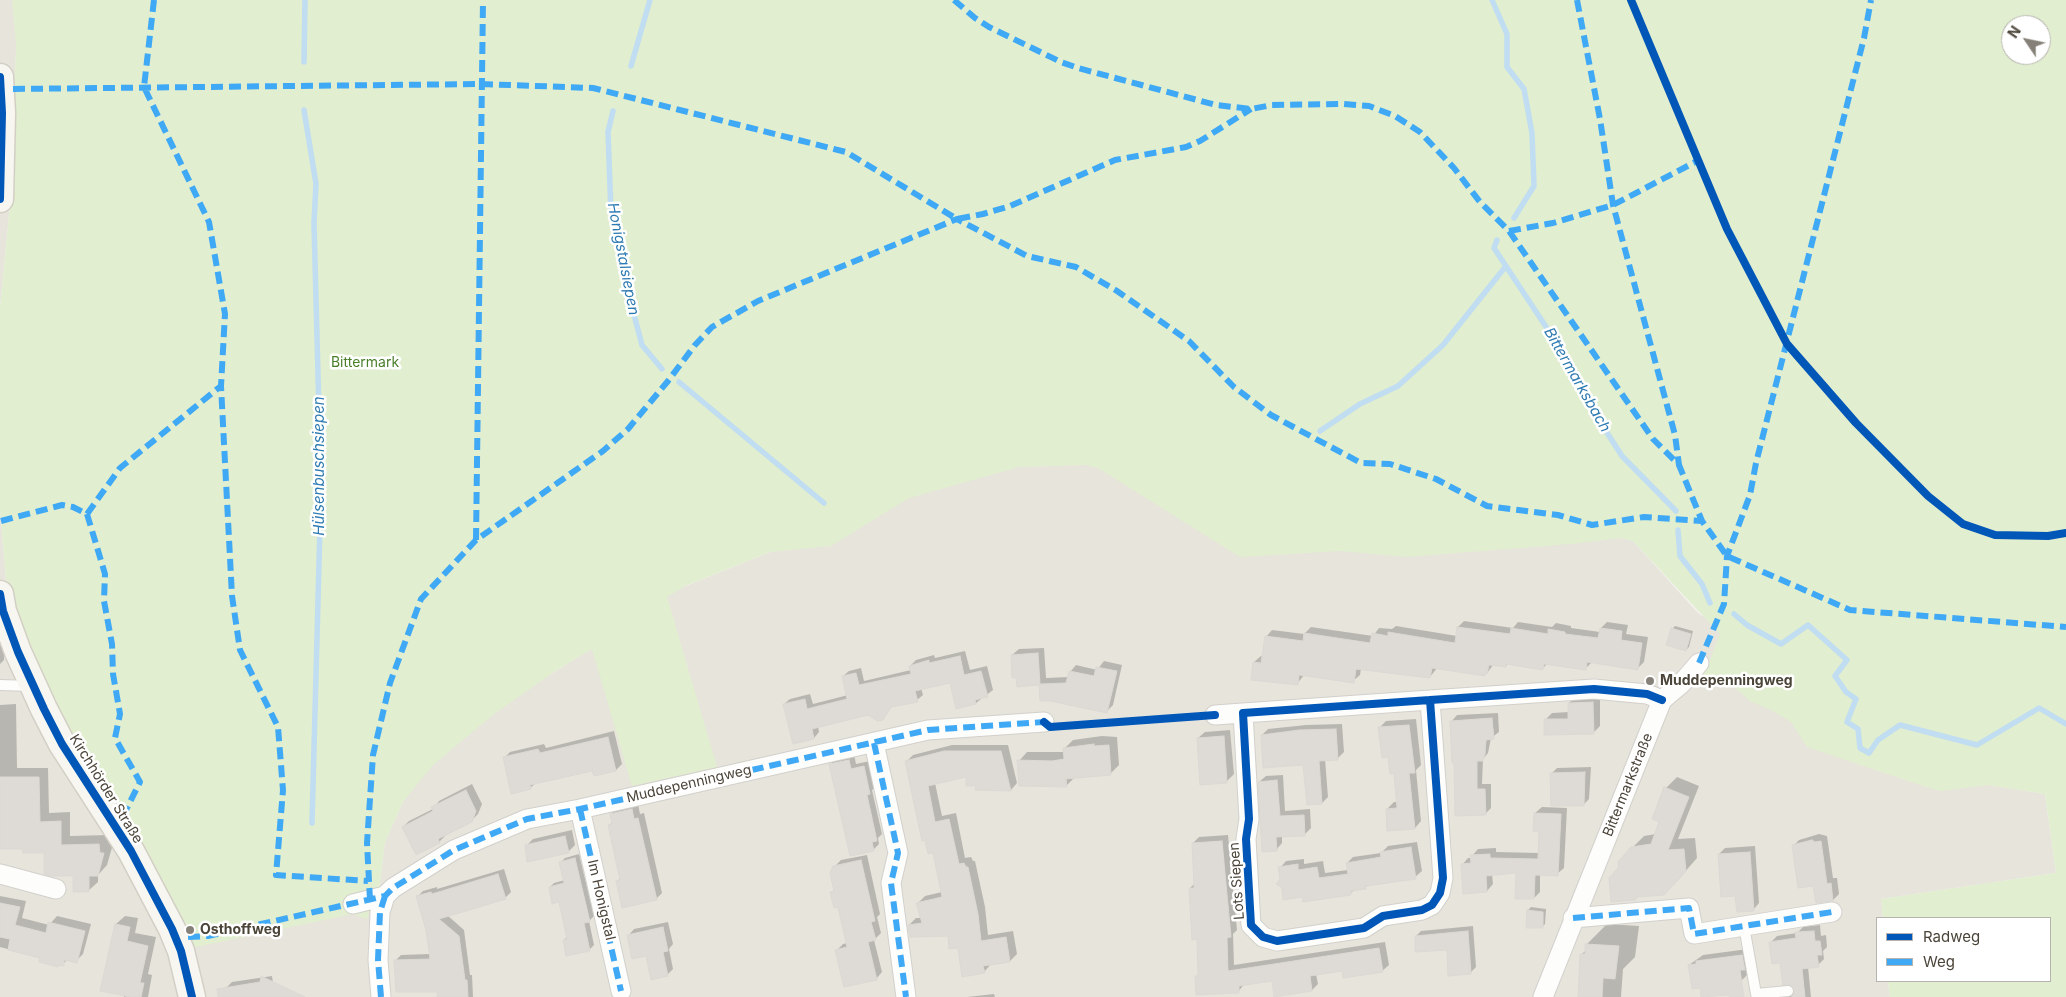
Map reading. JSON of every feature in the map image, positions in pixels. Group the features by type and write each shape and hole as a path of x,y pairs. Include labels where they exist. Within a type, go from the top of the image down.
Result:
{"main road":[{"path":"0,77 2,113 0,199"},
{"name":"Kirchhörder Straße","path":"1,606 33,686 62,744 108,813 152,888 181,951 192,997"}],"street":[{"name":"Bittermarkstraße","path":"1543,997 1573,918 1662,700 1699,663"},
{"path":"1215,715 1594,689 1647,694 1662,700"},
{"name":"Lots Siepen","path":"1243,712 1249,819 1246,839 1251,924 1263,937 1278,941 1364,928 1383,916 1422,910 1432,905 1440,893 1443,878 1430,700"},
{"name":"Muddepenningweg","path":"353,904 385,896 393,888 454,850 527,818 580,809 928,730 1044,722"},
{"path":"874,743 898,854 891,883 904,997"},
{"name":"Im Honigstal","path":"580,809 621,990"},
{"path":"0,874 56,889"},
{"path":"381,997 378,960 380,912 385,896"},
{"path":"1573,918 1689,908 1694,934 1832,912"}],"lane":[{"path":"0,685 33,686"},
{"path":"1744,926 1756,994 1788,991"}],"shaded area":[{"path":"0,0 18,0 10,204 0,309"},
{"path":"1050,439 1421,545 1610,535 1633,541 1698,613 1956,779 2045,794 2056,873 1881,899 1883,917 1876,917 1876,982 1888,982 1890,997 0,997 0,508 6,581 18,632 350,897 379,890 385,842 405,797 436,759 488,714 592,648 716,767 666,594"}],"green space":[{"name":"Bittermark","path":"12,0 2066,0 2066,997 1890,997 1888,982 2051,982 2051,917 1883,917 1881,899 2056,873 2045,794 1988,785 1941,791 1926,787 1807,747 1791,722 1773,711 1750,701 1722,676 1697,685 1707,668 1720,634 1633,541 1621,538 1571,544 1407,557 1340,551 1240,557 1098,468 1086,465 1019,467 909,498 831,546 770,552 685,586 667,597 717,767 632,786 592,649 557,670 494,714 433,765 403,802 385,842 379,890 376,891 367,919 353,914 191,948 45,694 18,632 6,581 0,508 0,309 10,204 16,45"}],"building":[{"path":"1457,627 1510,634 1511,628 1548,634 1548,629 1565,632 1565,634 1598,638 1600,628 1622,631 1621,640 1642,643 1638,670 1587,662 1586,670 1544,664 1543,670 1506,664 1506,667 1489,665 1485,676 1432,668 1430,678 1356,669 1354,683 1299,675 1298,685 1251,680 1253,662 1261,663 1265,636 1303,641 1304,633 1370,643 1372,633 1388,636 1388,632 1455,643"},
{"path":"1671,628 1691,634 1686,651 1666,645"},
{"path":"1038,653 1040,684 1066,683 1069,671 1094,676 1096,667 1117,671 1107,713 1050,701 1040,701 1039,685 1017,687 1016,678 1012,678 1011,655"},
{"path":"960,656 964,675 981,671 988,697 975,700 976,704 956,709 950,683 915,691 918,702 891,707 883,720 877,721 868,715 812,729 814,739 793,744 783,704 805,699 807,709 847,699 842,676 856,673 859,685 911,674 909,666 929,660 929,663"},
{"path":"1593,702 1594,734 1544,735 1544,719 1568,719 1568,703"},
{"path":"1492,718 1494,739 1486,740 1483,761 1477,761 1477,789 1485,789 1486,815 1455,816 1454,763 1452,763 1450,721"},
{"path":"1409,725 1415,773 1409,773 1415,829 1387,831 1386,809 1397,808 1394,774 1390,774 1388,757 1382,758 1378,727"},
{"path":"1336,729 1338,760 1319,761 1322,804 1307,805 1303,765 1263,768 1261,735 1299,730"},
{"path":"1224,736 1227,783 1200,785 1197,738"},
{"path":"608,737 616,771 594,776 592,771 530,785 531,789 511,794 503,757 538,749 540,753"},
{"path":"1094,744 1094,746 1109,745 1111,775 1066,779 1067,787 1019,786 1017,760 1052,761 1064,759 1063,748"},
{"path":"944,751 1001,751 1011,791 975,790 976,786 966,786 966,777 928,786 935,822 949,819 959,864 964,863 968,867 978,914 981,941 1006,937 1010,962 983,966 985,973 962,977 958,948 949,949 948,936 910,937 908,925 922,923 916,903 942,897 933,853 928,854 925,840 922,841 905,761"},
{"path":"849,760 851,769 864,766 870,794 867,795 877,841 872,842 874,851 850,856 829,764"},
{"path":"1585,772 1584,806 1551,806 1550,773"},
{"path":"0,777 39,777 40,822 61,821 61,845 99,844 100,853 104,853 98,876 89,876 89,892 73,892 73,876 44,874 44,853 23,853 22,849 0,849"},
{"path":"1277,780 1280,816 1304,815 1305,836 1276,837 1277,851 1262,852 1258,782"},
{"path":"1664,787 1689,797 1668,850 1684,849 1686,871 1664,895 1636,897 1636,900 1611,902 1609,878 1618,868 1618,862 1631,847 1651,844 1659,822 1652,819"},
{"path":"466,790 476,811 472,822 438,839 440,843 416,855 402,827 433,811 431,807"},
{"path":"632,809 634,819 638,818 657,900 622,908 616,881 620,880 608,825 612,824 610,814"},
{"path":"1534,813 1561,814 1558,876 1535,875 1534,899 1515,899 1516,873 1486,876 1487,892 1463,894 1461,864 1471,863 1470,855 1490,854 1490,858 1538,859 1539,832 1533,831"},
{"path":"565,836 569,853 527,862 525,845"},
{"path":"1812,840 1815,842 1821,841 1827,884 1831,883 1833,901 1816,903 1813,886 1798,888 1792,845"},
{"path":"1222,841 1231,937 1227,938 1228,971 1379,948 1383,972 1343,978 1342,971 1310,976 1312,991 1274,997 1272,981 1239,986 1239,993 1196,995 1195,976 1198,976 1197,939 1192,940 1189,888 1194,888 1192,843"},
{"path":"1411,847 1416,879 1366,886 1366,889 1351,891 1351,895 1303,902 1302,897 1283,900 1282,888 1276,884 1280,879 1278,867 1298,864 1298,870 1317,867 1319,878 1348,874 1346,863 1381,857 1380,852"},
{"path":"1750,852 1754,911 1737,912 1735,896 1721,897 1718,854"},
{"path":"575,858 590,922 584,923 590,951 566,956 563,940 567,939 559,902 552,904 549,887 564,883 559,862"},
{"path":"861,860 875,921 871,922 876,940 868,942 877,980 844,987 835,950 847,947 838,907 834,908 830,892 834,891 830,873 833,866"},
{"path":"498,874 506,899 439,919 459,936 468,997 437,997 437,992 396,992 394,960 430,959 426,930 416,896 431,892 432,894"},
{"path":"0,903 20,907 15,925 46,933 48,922 85,931 77,963 64,960 64,966 59,965 58,967 39,962 40,958 8,950 10,939 0,937"},
{"path":"1527,910 1543,912 1543,928 1526,928"},
{"path":"115,924 130,927 127,941 148,946 140,983 144,983 141,997 130,997 100,991"},
{"path":"663,927 668,951 663,952 668,976 651,980 646,956 632,959 627,935"},
{"path":"1468,931 1471,974 1448,976 1447,950 1415,952 1415,936"},
{"path":"1814,931 1815,941 1820,941 1822,955 1817,955 1819,967 1802,969 1805,997 1791,997 1794,993 1794,987 1783,985 1780,963 1772,964 1769,942 1796,938 1795,932"},
{"path":"1585,944 1619,946 1615,979 1603,978 1602,997 1578,997 1580,954 1585,954"},
{"path":"1742,955 1745,970 1740,970 1744,997 1729,997 1729,995 1701,997 1700,988 1692,989 1688,965 1696,964 1696,961"},
{"path":"261,976 305,997 218,997 217,989 260,982"}],"waterway":[{"name":"Hülsenbuschsiepen","path":"304,62 305,0"},
{"name":"Honigstalsiepen","path":"631,66 650,0"},
{"name":"Bittermarksbach","path":"1492,0 1507,34 1507,67 1524,89 1532,133 1534,186 1514,218"},
{"name":"Hülsenbuschsiepen","path":"304,110 316,184 314,223 321,489 312,823"},
{"name":"Honigstalsiepen","path":"613,111 608,132 611,213 623,257 629,296 642,345 662,369"},
{"name":"Bittermarksbach","path":"1497,240 1494,248 1562,351 1586,400 1622,456 1676,511"},
{"path":"1320,431 1360,404 1398,386 1443,345 1506,266"},
{"name":"Honigstalsiepen","path":"679,382 824,503"},
{"name":"Bittermarksbach","path":"1678,530 1680,556 1702,584 1710,603"},
{"name":"Bittermarksbach","path":"1734,614 1747,625 1781,644 1808,625 1847,660 1835,676 1846,692 1856,699 1847,722 1858,729 1860,748 1869,753 1878,740 1900,725 1977,745 2039,708 2066,724"}],"marked path":[{"path":"154,0 144,87 209,222 225,314 221,386 232,596 240,650 278,727 283,790 276,875 368,881"},
{"path":"476,540 483,0"},
{"path":"954,0 989,27 1061,62 1216,105 1251,109 1272,105 1343,104 1369,106 1395,116 1420,132 1454,168 1480,202 1509,231 1653,439 1679,465 1702,521 1727,556 1850,610 2066,627"},
{"path":"1577,0 1600,119 1613,205 1675,435 1679,465"},
{"path":"1699,663 1724,604 1727,556 1750,495 1756,463 1864,38 1871,0"},
{"path":"13,89 481,84 593,88 846,152 957,219 1010,206 1115,160 1186,147 1200,141 1251,109"},
{"path":"1509,231 1553,223 1613,205 1699,160"},
{"path":"370,900 367,843 373,755 390,683 421,599 476,540 603,451 628,429 695,345 712,327 758,301 957,219 1027,256 1076,267 1117,291 1189,341 1234,387 1271,415 1361,463 1390,464 1436,479 1487,506 1558,515 1592,525 1644,517 1702,521"},
{"path":"1,521 62,505 73,507 87,514 120,468 221,386"},
{"path":"87,514 105,574 104,601 112,644 113,674 120,714 115,738 140,782 123,816"},
{"path":"188,937 208,936 385,896 393,888 454,850 527,819 580,809 928,730 1044,722 1047,724"},
{"path":"874,743 898,853 891,883 906,997"},
{"path":"580,809 621,991"},
{"path":"381,997 378,960 380,912 385,896"},
{"path":"1573,918 1689,908 1694,934 1832,912"}],"cycle path":[{"path":"1631,0 1727,229 1787,344 1856,423 1928,496 1963,524 1995,535 2048,536 2066,533"},
{"path":"0,77 2,113 0,199"},
{"path":"0,594 3,611 18,652 44,709 62,744 131,851 172,929 181,951 192,997"},
{"path":"1430,700 1443,878 1440,893 1432,905 1422,910 1383,916 1364,928 1277,941 1263,937 1251,925 1246,839 1249,819 1243,713 1430,700 1594,689 1647,694 1662,700"},
{"path":"1044,722 1050,727 1215,715"}],"place":[{"name":"Muddepenningweg","path":"1650,681"},
{"name":"Osthoffweg","path":"190,930"}]}
